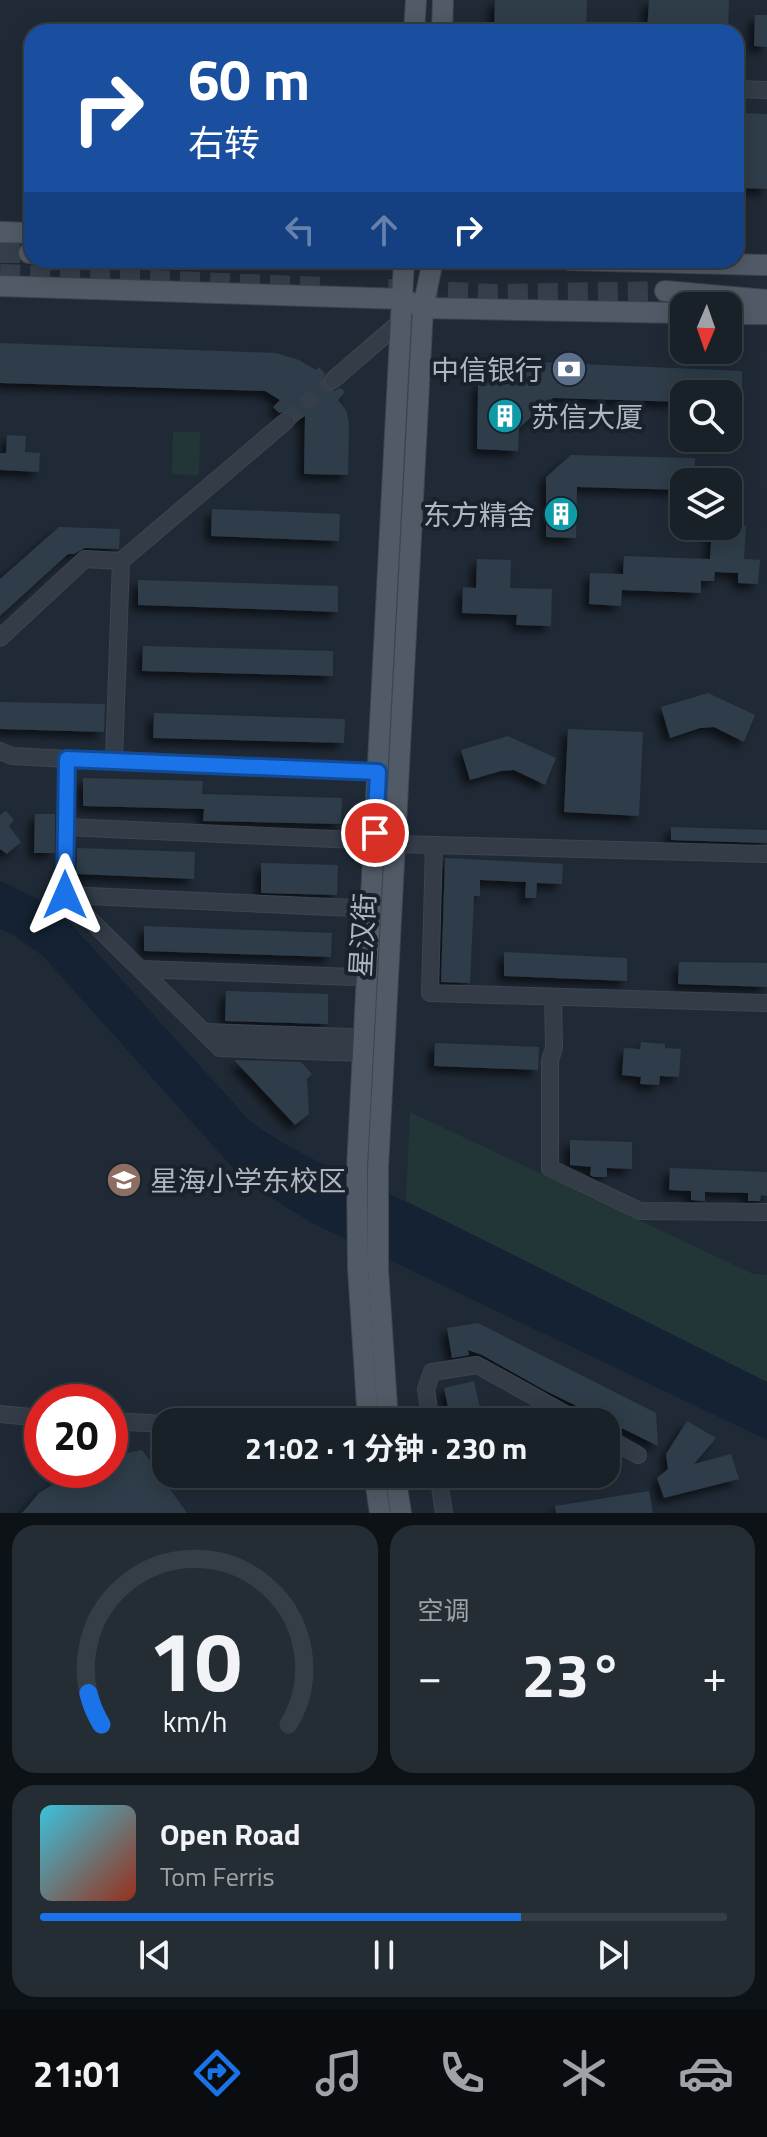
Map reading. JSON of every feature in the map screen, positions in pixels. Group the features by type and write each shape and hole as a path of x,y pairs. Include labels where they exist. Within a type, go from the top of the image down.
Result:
{"main road":[{"path":"414,24 416,0"},
{"path":"442,24 443,0"},
{"path":"0,232 24,243"},
{"path":"744,264 767,265"},
{"name":"星汉街","path":"368,1168 357,1045 378,772 404,268"},
{"name":"星汉街","path":"368,1408 368,1168 395,844 423,308 431,268"},
{"path":"0,286 403,299 423,308 670,313"},
{"path":"665,291 767,300"},
{"path":"742,314 767,314"},
{"name":"星汉街","path":"368,1268 386,1408"},
{"path":"376,1488 380,1513"},
{"path":"397,1488 401,1513"}],"street":[{"path":"744,89 767,90"},
{"path":"333,380 400,322"},
{"path":"0,638 85,559 121,561 286,421"},
{"path":"114,760 121,561"},
{"path":"0,751 12,756 378,772"},
{"path":"67,759 65,895 220,1048 357,1045"},
{"path":"65,827 357,840"},
{"path":"395,844 767,854"},
{"path":"434,845 430,993 767,1003"},
{"path":"65,895 354,908"},
{"path":"140,969 352,977"},
{"path":"553,997 550,1168 640,1211 767,1212"},
{"path":"429,1408 426,1389 432,1372 477,1365 555,1408"},
{"path":"3,1420 24,1419"},
{"path":"128,1422 152,1423"},
{"path":"620,1445 638,1455"},
{"path":"440,1488 444,1513"}],"green space":[{"path":"173,432 200,432 199,475 172,474"},
{"path":"410,1112 753,1274 767,1275 767,1382 406,1201"}],"water":[{"path":"0,881 34,897 71,924 249,1120 269,1134 767,1382 767,1440 312,1223 262,1192 233,1168 43,956 0,929"}],"building":[{"path":"495,0 587,0 586,24 494,24"},
{"path":"649,0 729,0 728,24 648,24"},
{"path":"755,15 767,15 767,47 754,46"},
{"path":"744,113 767,114 767,189 744,188"},
{"path":"0,343 276,353 299,360 316,370 319,367 325,373 322,381 325,388 334,391 341,388 345,392 338,400 346,410 349,423 348,475 304,474 305,416 297,421 290,411 279,413 273,407 280,400 265,391 0,383"},
{"name":"苏信大厦","path":"512,361 742,371 742,380 670,380 670,402 553,398 519,428 518,451 477,449 478,385"},
{"path":"7,435 26,436 25,452 40,453 39,472 0,470 0,453 6,453"},
{"name":"东方精舍","path":"571,455 695,458 695,468 670,468 670,490 577,487 576,538 546,537 546,477"},
{"path":"212,509 340,514 339,541 211,536"},
{"path":"742,526 746,526 744,559 760,560 758,584 738,583 738,573 715,572 714,581 701,581 701,593 622,590 621,606 589,604 590,573 623,574 624,556 710,559 711,540 742,540"},
{"path":"59,527 120,529 119,549 85,548 68,554 0,616 0,579"},
{"path":"477,559 511,560 510,588 552,589 551,626 516,625 517,615 462,613 463,587 476,588"},
{"path":"138,580 338,586 338,612 138,605"},
{"path":"143,646 333,651 333,676 142,671"},
{"path":"708,693 755,715 744,742 714,727 700,728 670,738 661,707"},
{"path":"0,702 105,704 104,732 0,729"},
{"path":"154,713 345,719 344,743 153,738"},
{"path":"568,729 643,732 639,816 564,812"},
{"path":"508,736 556,758 545,785 514,770 470,780 461,750"},
{"path":"83,778 203,781 202,794 342,798 341,824 203,821 204,809 83,806"},
{"path":"6,811 14,820 9,826 21,842 7,854 0,849 0,815"},
{"path":"35,814 55,814 55,853 34,853"},
{"path":"671,827 767,830 767,843 671,840"},
{"path":"77,848 195,852 194,879 76,874"},
{"path":"445,858 563,864 562,884 537,883 536,898 525,898 526,882 480,880 480,896 474,896 470,983 441,982"},
{"path":"261,863 338,865 337,895 261,893"},
{"path":"144,926 332,933 331,957 144,951"},
{"path":"504,952 627,958 627,981 504,976"},
{"path":"679,962 767,963 767,987 678,984"},
{"path":"226,991 328,994 328,1024 225,1021"},
{"path":"641,1042 681,1049 679,1077 660,1076 659,1085 640,1084 641,1077 622,1075 624,1048 640,1049"},
{"path":"435,1043 539,1047 538,1070 434,1066"},
{"path":"236,1060 301,1062 312,1074 307,1079 309,1114 295,1125"},
{"path":"570,1140 632,1142 632,1169 607,1168 607,1177 594,1177 590,1175 591,1167 570,1165"},
{"path":"670,1168 767,1172 767,1196 761,1195 760,1201 748,1201 748,1193 705,1192 705,1201 691,1200 691,1191 669,1190"},
{"path":"478,1323 656,1413 658,1446 620,1427 620,1408 581,1408 468,1350 469,1355 452,1358 447,1328"},
{"path":"474,1381 480,1408 448,1408 444,1388"},
{"path":"687,1421 716,1438 694,1464 731,1454 739,1479 664,1498 657,1478 668,1469 666,1454"},
{"path":"142,1450 152,1464 152,1488 169,1488 187,1513 22,1513 47,1488 128,1488 128,1453"},
{"path":"649,1491 653,1513 556,1513 555,1506"}],"tunnel":[{"path":"0,253 24,253"},
{"path":"0,274 324,287"},
{"path":"388,289 495,294 665,291"},
{"path":"286,421 333,380"}],"place":[{"name":"中信银行","path":"569,369"},
{"name":"苏信大厦","path":"505,416"},
{"name":"东方精舍","path":"561,514"},
{"name":"星海小学东校区","path":"124,1180"}],"route":[{"path":"65,895 67,759 378,772 375,833"}]}
